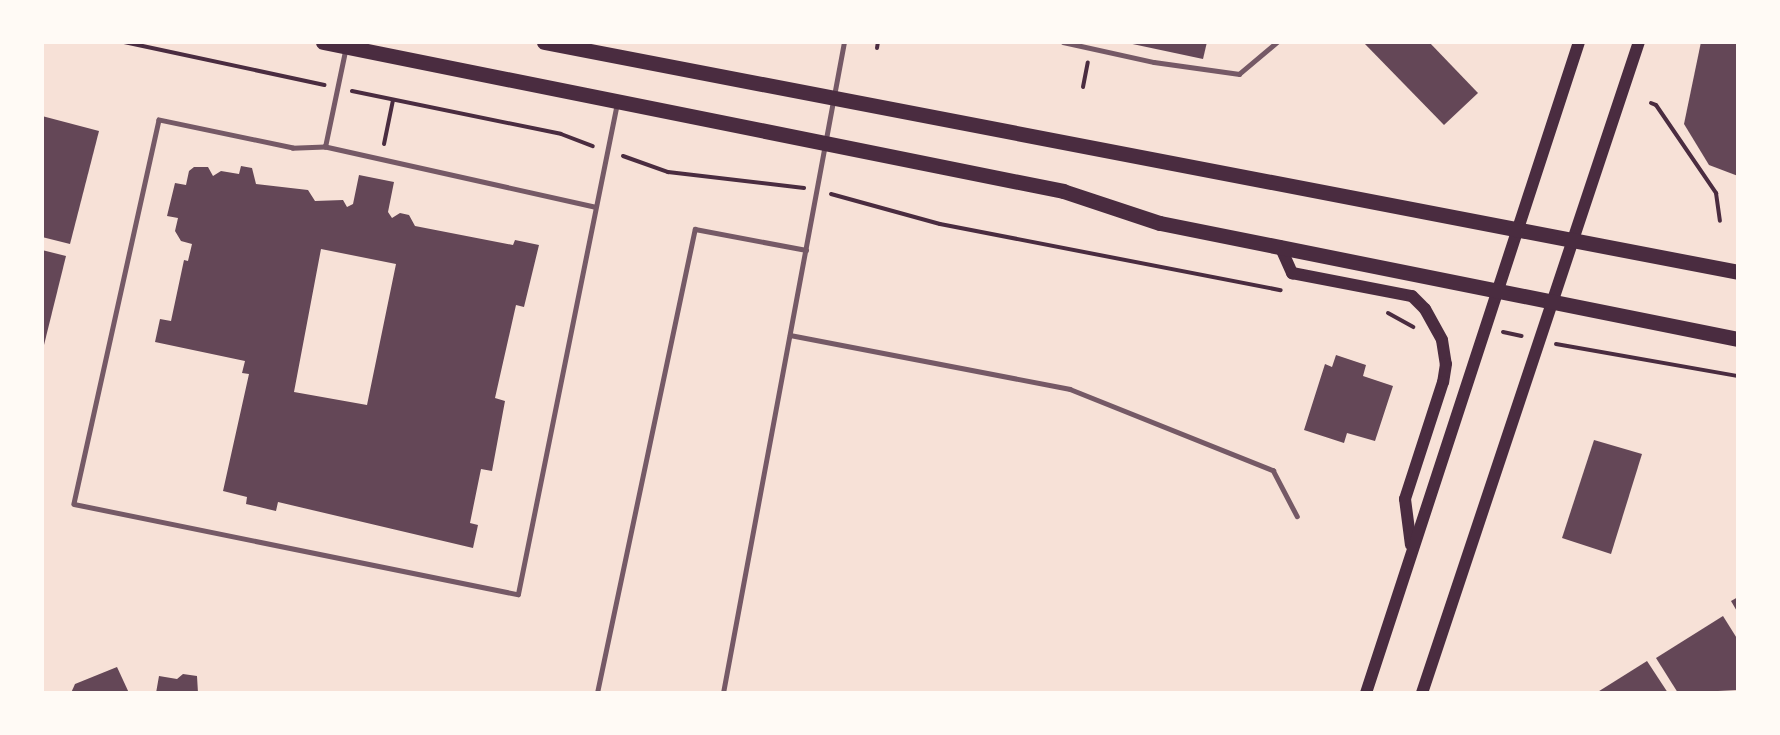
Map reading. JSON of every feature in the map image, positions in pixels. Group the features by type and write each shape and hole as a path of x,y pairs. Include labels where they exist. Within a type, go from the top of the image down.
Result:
{"main road":[{"path":"323,42 346,44 617,104 1063,191 1160,223 1738,339"},
{"path":"544,42 1738,272"},
{"path":"1366,693 1411,549 1579,42"},
{"path":"1422,693 1555,302 1639,42"},
{"path":"1280,246 1292,273 1412,296 1425,309 1442,340 1446,364 1443,382 1405,499 1411,549"}],"lane":[{"path":"723,693 844,42"},
{"path":"1063,42 1239,74 1277,42"},
{"path":"325,147 346,44"},
{"path":"594,207 325,147 293,148 159,120 74,504 518,594 594,207 617,104"},
{"path":"597,693 695,229 806,250"},
{"path":"790,335 1070,389 1273,470 1297,516"}],"path":[{"path":"124,42 306,82"},
{"path":"1083,87 1091,48"},
{"path":"366,94 561,134"},
{"path":"380,159 393,100"},
{"path":"1651,103 1656,105 1716,193 1720,221"},
{"path":"640,162 668,172 784,184"},
{"path":"854,198 940,224 1289,291"},
{"path":"1377,310 1397,316 1415,329"},
{"path":"1574,349 1600,349 1738,376"}],"building":[{"path":"1123,42 1207,42 1203,59"},
{"path":"1429,42 1478,93 1444,125 1364,43"},
{"path":"1701,42 1738,42 1738,176 1709,165 1684,124"},
{"path":"42,116 99,131 70,244 42,237"},
{"path":"241,166 252,168 256,184 308,190 315,201 343,200 347,207 353,204 359,175 394,182 388,212 392,218 400,213 409,215 415,226 513,245 515,240 539,245 524,307 516,305 495,398 505,401 492,471 481,469 470,523 478,525 473,548 278,502 276,511 246,504 247,497 223,491 249,374 242,373 245,361 155,342 160,319 171,321 184,260 188,261 192,244 181,241 175,231 178,218 167,216 175,183 186,185 189,171 194,167 208,167 213,176 221,171 239,174","holes":["321,249 396,264 367,405 294,392"]},
{"path":"42,250 66,256 43,349 42,349"},
{"path":"1336,355 1366,365 1363,376 1393,386 1375,441 1347,433 1344,443 1304,430 1325,364 1332,367"},
{"path":"1594,440 1642,454 1611,554 1562,538"},
{"path":"1738,597 1738,613 1731,601"},
{"path":"1723,616 1738,640 1738,690 1678,693 1656,658"},
{"path":"1647,661 1668,693 1596,693"},
{"path":"117,667 129,693 71,693 75,684"},
{"path":"183,674 197,676 198,693 156,693 159,676 177,679"}]}
